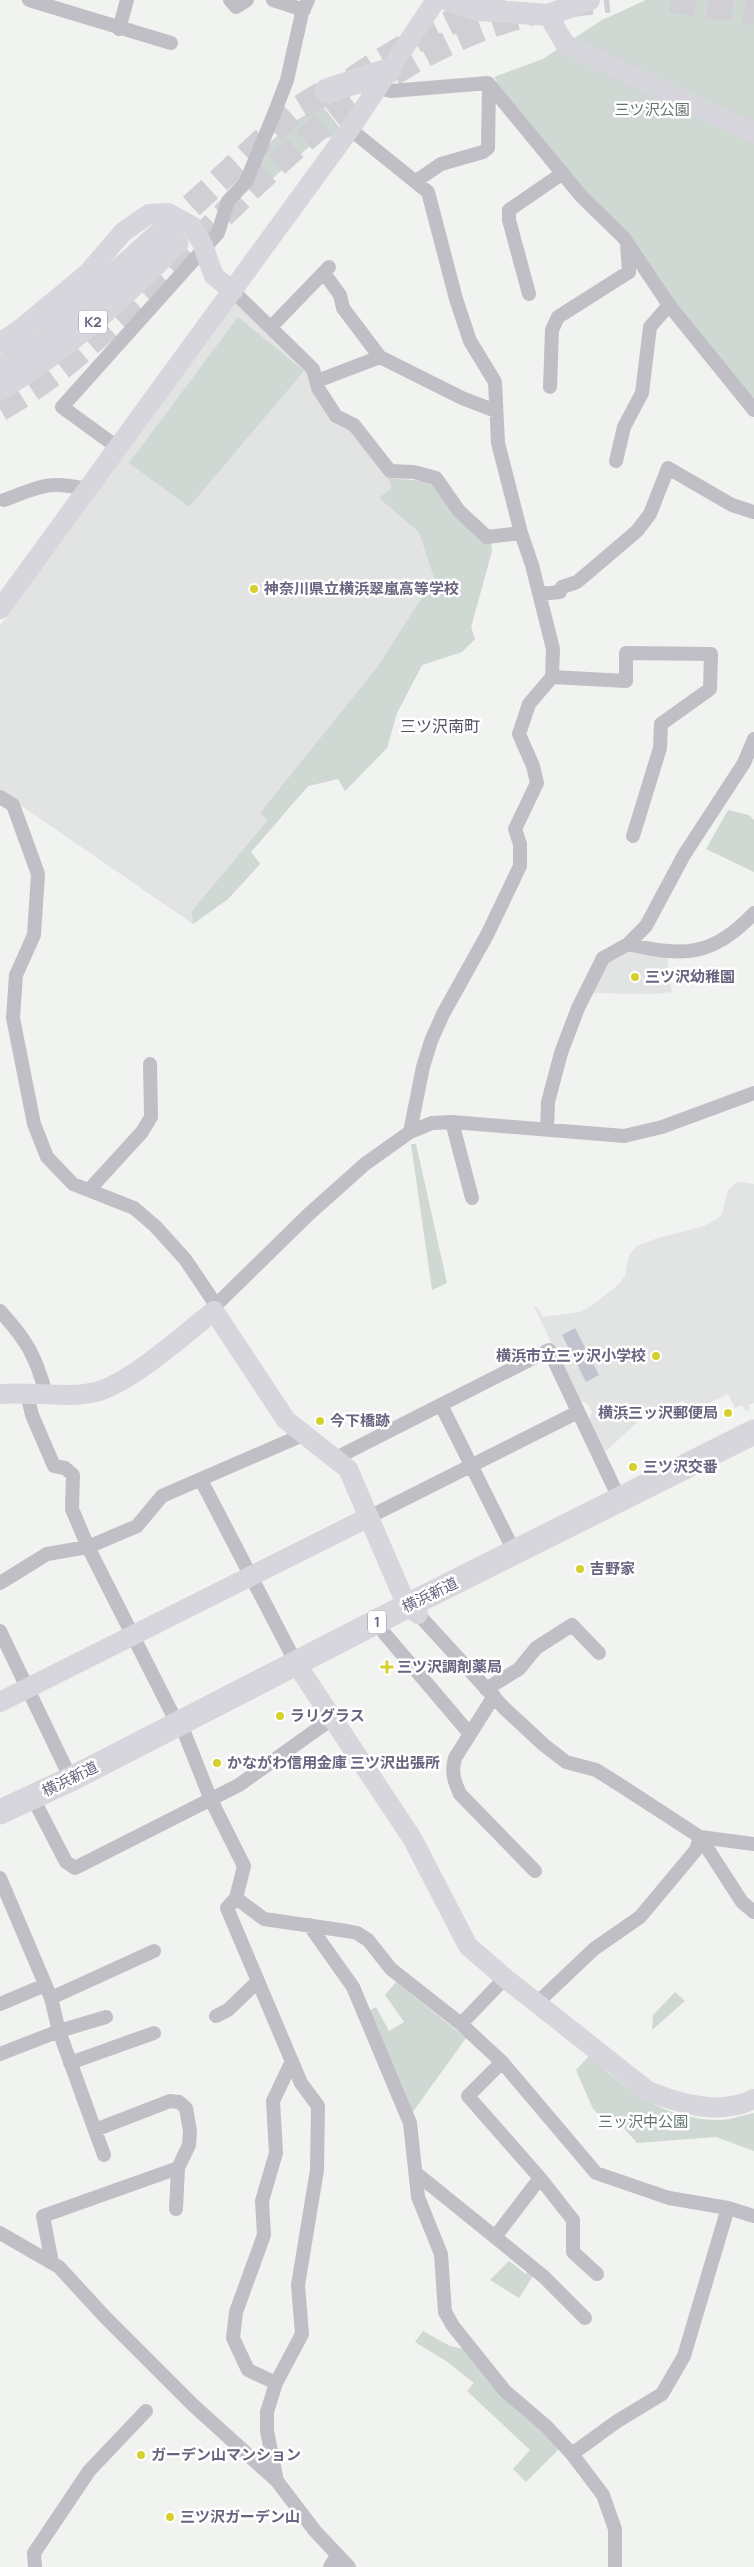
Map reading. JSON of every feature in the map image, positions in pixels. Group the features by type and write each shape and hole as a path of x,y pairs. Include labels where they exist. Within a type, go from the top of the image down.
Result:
{"highway":[{"path":"327,92 383,80"},
{"name":"K2","path":"0,369 40,342 170,237 83,330 32,369 0,388"},
{"name":"横浜新道","path":"299,1669 384,1633 413,1610 515,1553 754,1432"},
{"name":"横浜新道","path":"0,1812 181,1728 413,1610 754,1447"},
{"name":"横浜新道","path":"0,1825 181,1728"}],"main road":[{"path":"448,0 478,10 548,15 589,0"}],"street":[{"path":"28,0 119,29 171,43"},
{"path":"119,29 127,0"},
{"path":"230,0 236,7 247,0"},
{"path":"117,446 62,407 218,233 228,200 246,182 287,80 306,5 274,0"},
{"path":"0,609 350,129 436,0"},
{"path":"548,15 565,44 754,133"},
{"path":"383,80 391,91 488,83 595,211 627,242 669,304 754,410"},
{"path":"416,181 441,164 483,152 488,148 489,85"},
{"path":"350,129 428,192 456,299 470,341 495,382 498,443 540,594 553,649 552,677 529,704 519,734 533,766 537,783 515,829 520,844 520,866 487,935 443,1014 431,1041 423,1067 410,1132"},
{"path":"529,294 509,220 510,210 563,173"},
{"path":"0,343 23,328 88,273 123,232 149,214 168,213 192,226 204,249 214,276 233,291 313,369 318,388 336,416 354,425 390,470 414,472 436,478 459,511 488,537 522,533"},
{"path":"550,387 552,330 558,317 629,272 627,242"},
{"path":"271,327 327,270 340,294 343,308 380,357 462,398 496,411"},
{"path":"616,460 624,427 642,393 650,327 669,304"},
{"path":"317,381 380,357"},
{"path":"540,594 560,592 562,587 577,582 637,532 650,514 668,468 732,505 754,512"},
{"path":"4,500 45,485 61,483 86,489"},
{"path":"552,677 626,682 626,653 712,654 710,689 661,724 660,748 633,836"},
{"path":"547,1130 548,1102 561,1053 578,1008 603,958 628,944 646,926 684,855 744,763 754,739"},
{"path":"0,797 12,805 38,874 34,935 16,975 13,1018 34,1124 47,1157 73,1184 134,1208 155,1226 185,1259 286,1420 348,1469 413,1610 490,1692 544,1745 566,1762 596,1770 650,1803 700,1837 742,1902 754,1912"},
{"path":"628,944 659,952 687,952 712,947 739,930 754,913"},
{"path":"89,1190 142,1132 151,1116 150,1064"},
{"path":"0,1394 95,1392 108,1388 141,1366 215,1308 309,1214 358,1170 410,1132 432,1122 624,1136 662,1128 754,1093"},
{"path":"452,1122 472,1198"},
{"path":"0,1311 20,1333 38,1363 37,1394 32,1415 54,1466 65,1468 74,1475 72,1509 88,1547 132,1636 181,1728 211,1800 244,1866 236,1898 227,1908 301,2083 318,2106 317,2170 298,2285 302,2334 276,2383 267,2412 277,2480"},
{"path":"336,1458 549,1350 620,1500"},
{"path":"441,1405 515,1553"},
{"path":"0,1702 578,1412"},
{"path":"0,1583 47,1554 88,1547 137,1526 162,1496 304,1434"},
{"path":"201,1480 299,1669 412,1838 468,1946 505,1978 648,2091 675,2102 710,2108 747,2103 754,2099"},
{"path":"535,1871 460,1794 454,1783 452,1770 454,1758 470,1734 490,1692 519,1668 536,1648 572,1625 599,1653"},
{"path":"0,1631 71,1779"},
{"path":"384,1633 470,1734"},
{"path":"36,1806 66,1862 75,1868 239,1785 333,1718"},
{"path":"700,1837 754,1844"},
{"path":"537,2003 594,1949 640,1917 696,1850 700,1837"},
{"path":"0,1878 51,1998 59,2031 104,2155"},
{"path":"236,1898 264,1919 357,1933 368,1940 391,1969 407,1984 460,2024 502,2062 596,2173 669,2198 728,2208 754,2216"},
{"path":"309,1925 353,1987 410,2122 418,2197 441,2254 445,2312 453,2326 505,2391 546,2426 572,2454 602,2495 610,2512 616,2538 615,2567"},
{"path":"51,1998 154,1952"},
{"path":"460,2024 505,1978"},
{"path":"216,2016 228,2010 258,1981"},
{"path":"0,2004 46,1985"},
{"path":"0,2054 59,2031 106,2017"},
{"path":"70,2063 154,2032"},
{"path":"276,2383 248,2370 233,2338 236,2312 264,2236 262,2201 276,2153 273,2101 292,2061"},
{"path":"502,2062 468,2096 540,2178 573,2220 574,2252 597,2274"},
{"path":"95,2130 170,2101 179,2102 186,2108 190,2131 189,2145 178,2168 176,2209"},
{"path":"52,2263 43,2216 178,2168"},
{"path":"417,2174 544,2277 585,2318"},
{"path":"496,2237 540,2178"},
{"path":"572,2454 616,2422 662,2394 684,2356 728,2208"},
{"path":"0,2233 59,2266 105,2317 193,2404 277,2480 315,2531 349,2567"},
{"path":"35,2567 34,2553 89,2471 146,2411"},
{"path":"330,2567 337,2555"}],"shaded area":[{"name":"神奈川県立横浜翠嵐高等学校","path":"234,303 309,371 315,390 335,424 351,431 388,478 434,482 492,551 471,627 475,639 462,652 422,665 397,713 387,748 345,791 338,779 308,786 251,852 260,864 228,899 193,924 0,791 0,626"},
{"name":"三ツ沢幼稚園","path":"633,949 667,958 672,992 655,994 593,993 606,962"},
{"name":"横浜市立三ッ沢小学校","path":"736,1183 754,1184 754,1403 748,1405 750,1409 746,1411 742,1405 735,1408 728,1394 688,1413 684,1401 647,1413 603,1454 588,1422 592,1412 587,1403 578,1401 534,1306 536,1306 543,1317 580,1312 591,1306 618,1285 625,1276 629,1255 637,1246 658,1238 704,1226 715,1220 722,1215 728,1190"},
{"path":"575,1328 599,1375 586,1382 562,1335"}],"green space":[{"name":"三ツ沢公園","path":"646,0 754,0 754,413 608,225 488,83 497,81 494,77 543,59 602,20"},
{"path":"322,105 340,128 334,136 316,141 259,190 249,185 266,146 292,123"},
{"path":"238,317 304,371 189,507 129,463"},
{"path":"388,478 434,482 491,539 492,551 471,627 475,639 462,652 422,665 397,713 387,748 345,791 338,779 308,786 251,852 260,864 228,899 193,924 192,911 268,820 260,813 379,665 434,578 419,532 379,498 392,488"},
{"path":"728,810 749,815 754,820 754,872 706,849"},
{"path":"411,1144 416,1144 447,1283 432,1290"},
{"path":"396,1982 466,2038 412,2113 370,2010 376,2007 389,2031 404,2022 385,1995"},
{"path":"675,1992 685,2001 652,2030 653,2015"},
{"name":"三ッ沢中公園","path":"589,2056 633,2092 664,2109 700,2119 720,2120 754,2113 754,2151 716,2137 637,2143 616,2119 602,2117 593,2109 576,2070"},
{"path":"509,2261 526,2274 530,2270 535,2273 519,2298 490,2280"},
{"path":"423,2331 450,2346 469,2350 562,2446 526,2482 513,2469 530,2450 467,2391 474,2383 446,2361 415,2342"}],"tunnel":[{"path":"352,80 388,56 445,25 505,0"},
{"path":"567,5 609,0"},
{"path":"671,0 754,12"},
{"path":"0,409 23,395 83,350 283,159 327,121 373,86 422,56 475,32 530,14"},
{"path":"164,231 297,109 327,91"}],"place":[{"name":"神奈川県立横浜翠嵐高等学校","path":"254,589"},
{"name":"三ツ沢幼稚園","path":"635,977"},
{"name":"横浜市立三ッ沢小学校","path":"656,1356"},
{"name":"横浜三ッ沢郵便局","path":"728,1413"},
{"name":"今下橋跡","path":"320,1421"},
{"name":"三ツ沢交番","path":"633,1467"},
{"name":"吉野家","path":"580,1569"},
{"name":"三ツ沢調剤薬局","path":"387,1667"},
{"name":"ラリグラス","path":"280,1716"},
{"name":"かながわ信用金庫 三ツ沢出張所","path":"217,1763"},
{"name":"ガーデン山マンション","path":"141,2455"},
{"name":"三ツ沢ガーデン山","path":"170,2517"}],"district":[{"name":"三ツ沢南町","path":"440,726"}]}
